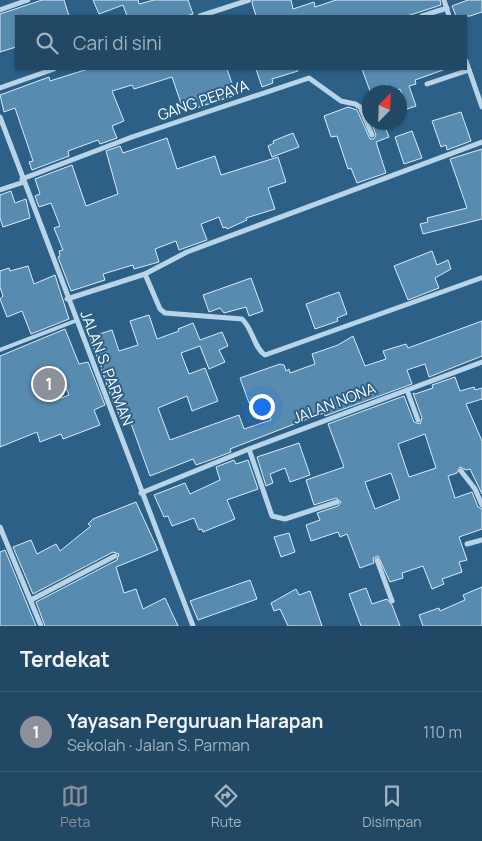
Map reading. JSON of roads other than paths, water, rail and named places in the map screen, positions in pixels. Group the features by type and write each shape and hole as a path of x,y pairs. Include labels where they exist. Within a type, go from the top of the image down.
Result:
{"street":[{"path":"0,10 28,0"},
{"path":"203,15 249,0"},
{"path":"444,0 450,15"},
{"path":"425,15 447,8"},
{"path":"467,64 482,107"},
{"path":"0,88 51,70"},
{"path":"427,84 469,70"},
{"name":"GANG PEPAYA","path":"0,190 132,137 309,78 341,100 360,107 372,135"},
{"name":"JALAN S. PARMAN","path":"0,117 67,299 193,626"},
{"path":"67,299 145,274 187,252 482,142"},
{"path":"145,274 160,309 165,313 242,320 248,324 260,351 266,355 481,278"},
{"name":"JALAN NONA","path":"141,493 249,449 482,362"},
{"path":"406,390 418,420"},
{"path":"249,449 272,516 285,519 337,502"},
{"path":"461,471 476,489 482,505"},
{"path":"0,527 41,626"},
{"path":"467,544 482,540"},
{"path":"31,600 114,556"},
{"path":"377,560 392,601"}],"lane":[{"path":"0,350 75,320"}],"place":[{"name":"Yayasan Perguruan Harapan","path":"49,384"}]}
